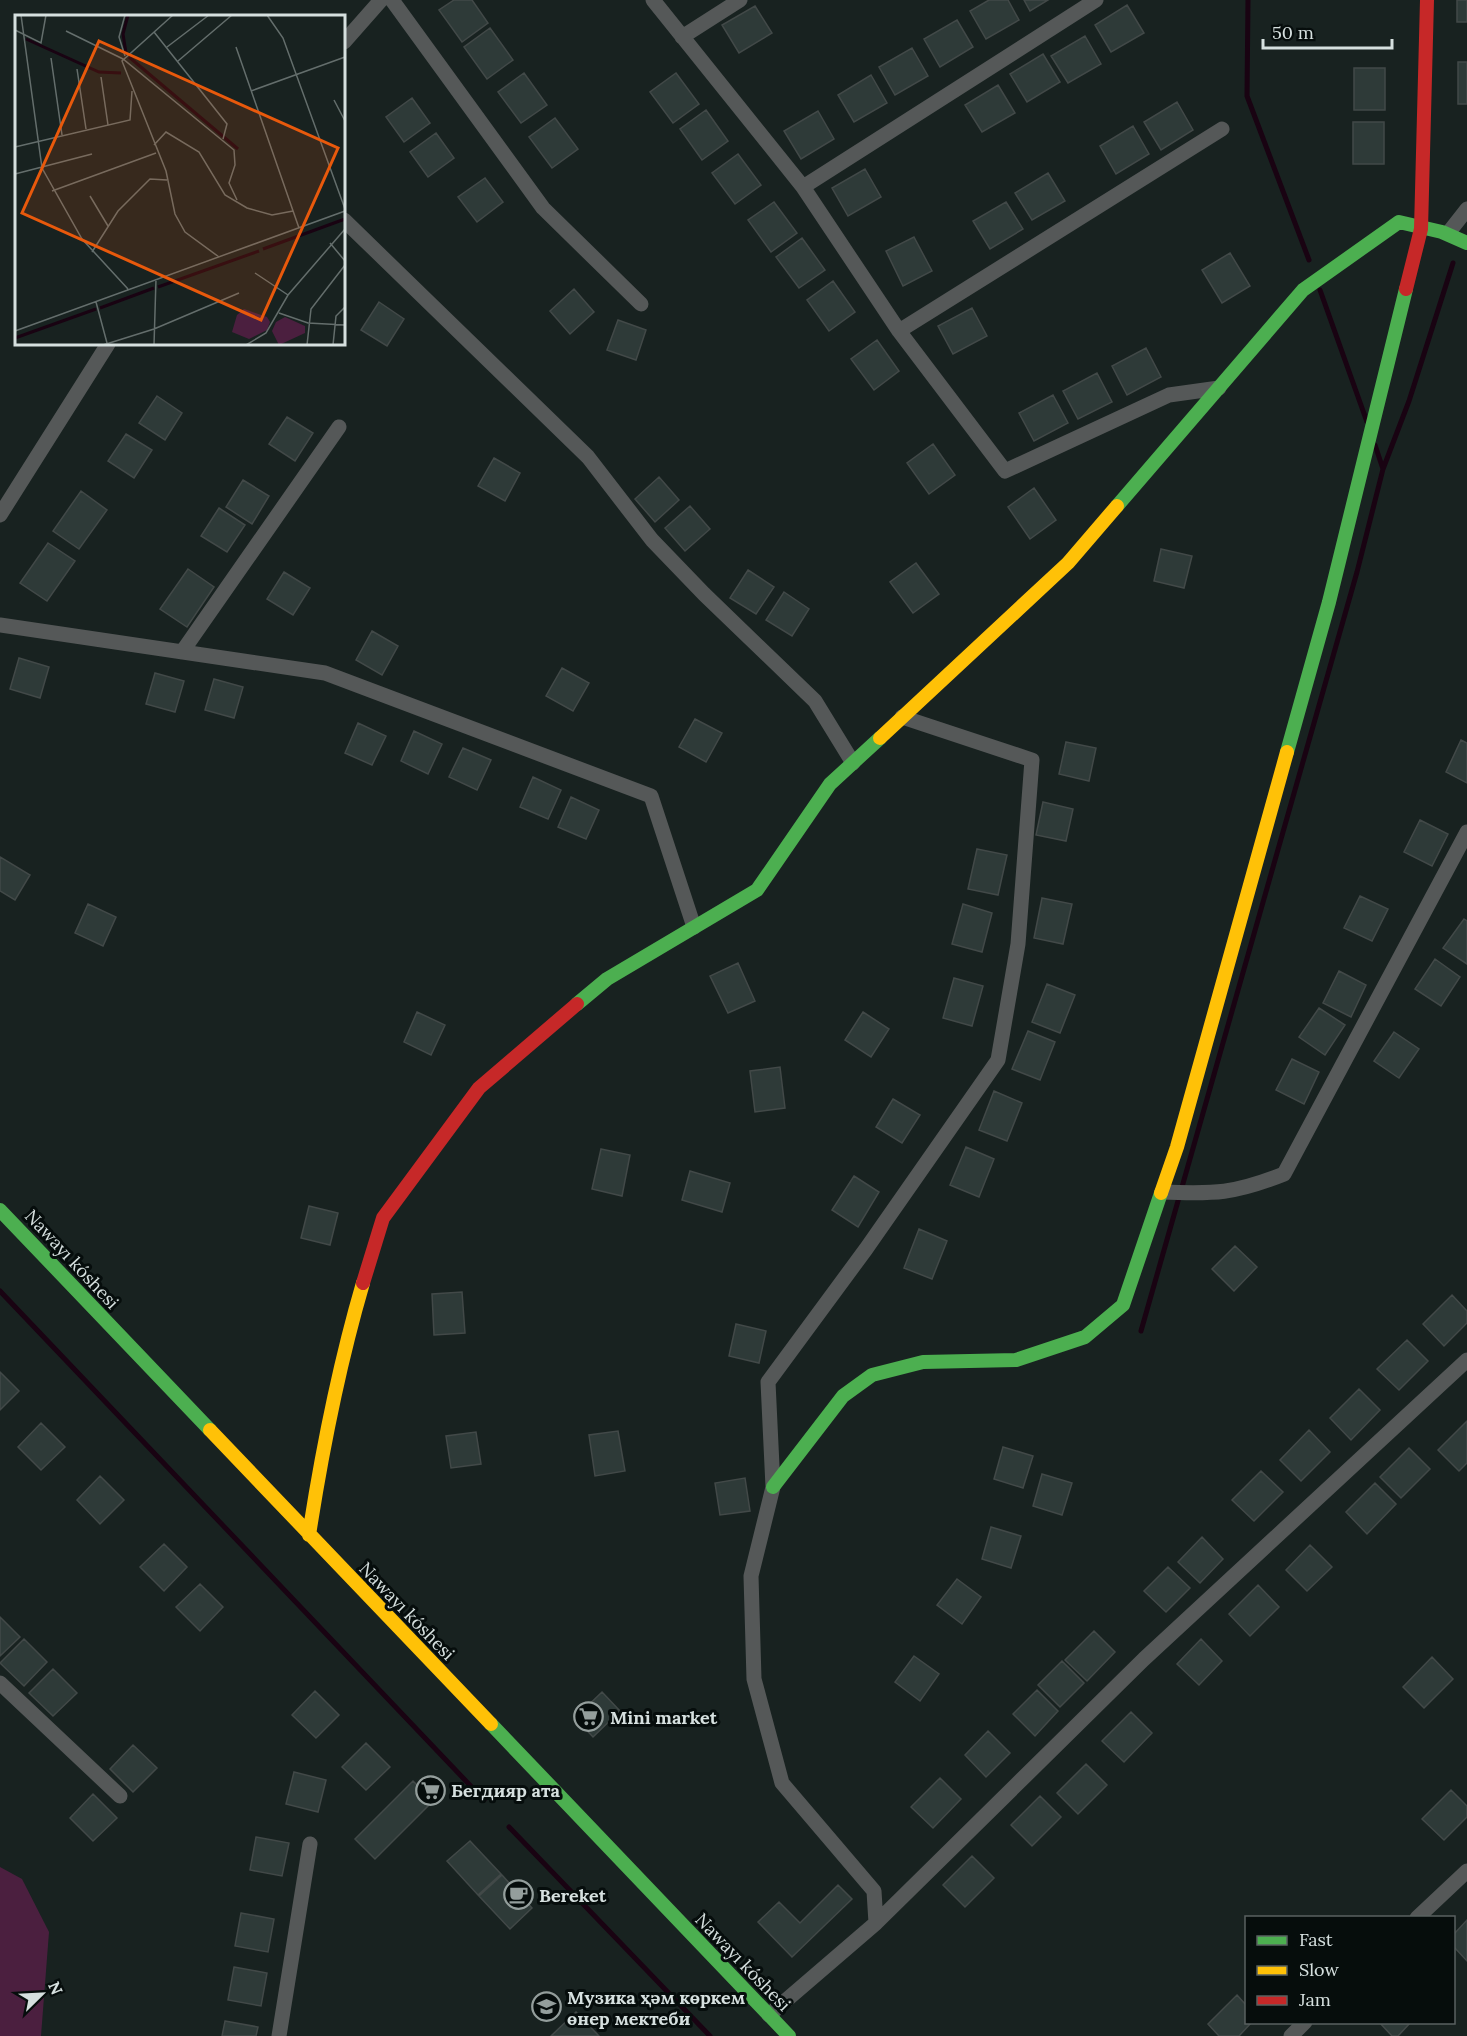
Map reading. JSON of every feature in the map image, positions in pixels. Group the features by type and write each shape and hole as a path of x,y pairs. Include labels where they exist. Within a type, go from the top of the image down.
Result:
{"street":[{"path":"345,41 381,0"},
{"path":"392,0 543,208 641,304"},
{"path":"653,0 803,187 899,331 1005,471 1169,395 1219,388"},
{"path":"682,37 740,0"},
{"path":"803,187 1096,0"},
{"path":"773,1487 843,1396 872,1375 923,1362 1016,1360 1085,1337 1123,1305 1177,1147 1329,602 1421,229 1427,0"},
{"path":"899,331 1222,129"},
{"path":"1449,232 1467,209"},
{"path":"345,221 588,458 652,540 704,594 815,701 853,763"},
{"path":"309,1536 317,1484 353,1317 383,1218 479,1088 607,979 757,890 830,784 1068,562 1302,290 1399,222 1421,229 1449,232 1467,243"},
{"path":"0,515 107,345"},
{"path":"182,652 339,427"},
{"path":"0,625 325,674 651,796 694,927"},
{"path":"876,1923 874,1891 782,1782 754,1679 752,1576 773,1487 768,1382 866,1249 998,1060 1018,944 1032,760 902,717"},
{"path":"1162,1192 1216,1194 1248,1188 1284,1174 1467,832"},
{"name":"Nawayı kóshesi","path":"0,1210 789,2036"},
{"path":"769,2015 876,1923 1143,1659 1467,1360"},
{"path":"0,1683 120,1796"},
{"path":"279,2036 310,1844"},
{"path":"1418,1916 1467,1871"},
{"path":"1291,2036 1303,2024"}],"shaded area":[{"path":"0,1867 22,1879 49,1932 41,2036 0,2036"}],"building":[{"path":"454,0 472,0 488,23 462,42 439,10"},
{"path":"989,0 1008,0 1019,20 986,39 970,11"},
{"path":"1024,0 1048,0 1030,11"},
{"path":"1457,0 1467,0 1467,22 1457,22"},
{"path":"1127,5 1144,33 1111,52 1095,25"},
{"path":"755,6 772,33 739,53 722,25"},
{"path":"957,20 973,47 940,67 924,39"},
{"path":"490,28 513,60 487,79 464,47"},
{"path":"1085,36 1101,64 1068,83 1051,56"},
{"path":"912,48 928,76 895,95 879,67"},
{"path":"1043,54 1060,82 1027,102 1010,74"},
{"path":"1458,62 1467,62 1467,104 1458,104"},
{"path":"1354,68 1385,68 1385,110 1354,110"},
{"path":"524,73 547,105 521,123 498,92"},
{"path":"676,73 699,104 673,123 650,92"},
{"path":"871,75 887,103 854,122 838,95"},
{"path":"998,85 1015,113 982,132 965,105"},
{"path":"412,98 430,123 404,142 386,117"},
{"path":"1177,102 1193,130 1161,150 1144,122"},
{"path":"706,110 728,141 702,160 680,129"},
{"path":"818,111 834,139 801,159 784,131"},
{"path":"555,118 578,149 552,168 529,137"},
{"path":"1353,122 1384,122 1384,164 1353,164"},
{"path":"1133,126 1149,154 1116,174 1100,146"},
{"path":"436,133 454,158 428,177 410,152"},
{"path":"738,154 761,185 735,204 712,173"},
{"path":"865,169 881,197 848,216 832,188"},
{"path":"1048,173 1065,201 1032,220 1015,193"},
{"path":"485,178 503,202 477,222 458,197"},
{"path":"774,202 797,233 771,252 748,220"},
{"path":"1006,202 1023,229 990,249 973,221"},
{"path":"914,237 932,271 903,286 886,251"},
{"path":"802,238 825,270 799,288 776,257"},
{"path":"1230,253 1250,286 1222,303 1202,270"},
{"path":"833,281 855,312 829,331 807,300"},
{"path":"574,289 594,312 570,334 550,311"},
{"path":"379,302 404,319 387,346 361,330"},
{"path":"972,308 987,336 953,354 938,326"},
{"path":"618,320 646,330 636,360 607,350"},
{"path":"877,340 899,371 874,390 851,359"},
{"path":"1146,348 1161,377 1127,395 1112,366"},
{"path":"1097,373 1112,402 1078,419 1063,391"},
{"path":"1053,395 1068,423 1034,441 1019,413"},
{"path":"157,396 182,413 165,440 139,423"},
{"path":"287,417 313,433 295,461 269,444"},
{"path":"126,434 152,450 134,478 108,461"},
{"path":"933,444 955,475 929,494 907,463"},
{"path":"494,458 520,473 505,501 478,486"},
{"path":"659,477 679,500 655,522 635,499"},
{"path":"243,480 269,496 252,524 226,507"},
{"path":"1034,488 1056,520 1030,539 1008,507"},
{"path":"81,491 107,510 79,549 53,531"},
{"path":"690,506 710,529 685,551 665,528"},
{"path":"219,508 245,525 227,552 201,536"},
{"path":"48,543 75,561 47,601 20,583"},
{"path":"1161,549 1192,556 1184,588 1154,581"},
{"path":"916,563 939,594 913,613 890,582"},
{"path":"188,569 214,587 187,627 160,609"},
{"path":"748,570 774,587 756,614 730,598"},
{"path":"284,572 310,588 293,615 267,599"},
{"path":"784,592 809,609 792,636 766,620"},
{"path":"372,631 398,646 382,675 356,660"},
{"path":"19,658 49,667 40,698 10,689"},
{"path":"562,668 589,683 573,711 546,696"},
{"path":"155,673 184,681 175,712 146,704"},
{"path":"214,679 243,687 234,718 205,710"},
{"path":"695,719 722,733 706,762 679,747"},
{"path":"358,723 386,736 372,765 345,753"},
{"path":"414,731 442,744 428,774 401,761"},
{"path":"1461,740 1467,743 1467,783 1446,772"},
{"path":"1066,742 1096,748 1089,781 1059,774"},
{"path":"463,748 491,760 477,790 449,777"},
{"path":"533,777 561,790 548,819 520,807"},
{"path":"571,797 599,810 586,839 558,827"},
{"path":"1043,802 1073,809 1066,841 1036,835"},
{"path":"1420,820 1448,834 1432,866 1404,852"},
{"path":"977,849 1007,855 998,895 968,889"},
{"path":"0,857 30,875 15,900 0,891"},
{"path":"1360,896 1388,909 1372,941 1344,928"},
{"path":"1042,898 1072,904 1063,944 1034,938"},
{"path":"88,904 116,917 103,946 75,933"},
{"path":"963,904 992,913 982,952 952,944"},
{"path":"1464,919 1467,921 1467,964 1443,948"},
{"path":"1435,959 1460,977 1441,1006 1415,989"},
{"path":"738,963 755,1001 728,1013 710,976"},
{"path":"1339,971 1366,985 1351,1017 1323,1003"},
{"path":"954,978 983,986 972,1026 943,1018"},
{"path":"1047,984 1075,995 1060,1033 1032,1022"},
{"path":"1319,1008 1345,1025 1325,1055 1299,1037"},
{"path":"417,1012 445,1025 431,1055 404,1042"},
{"path":"863,1012 889,1029 871,1057 845,1040"},
{"path":"1028,1031 1055,1042 1040,1080 1012,1069"},
{"path":"1394,1032 1419,1049 1399,1078 1374,1061"},
{"path":"1292,1059 1319,1072 1304,1104 1276,1090"},
{"path":"780,1067 785,1108 755,1112 750,1071"},
{"path":"994,1091 1022,1103 1007,1141 979,1130"},
{"path":"893,1099 920,1115 902,1143 876,1127"},
{"path":"966,1147 994,1159 979,1197 950,1185"},
{"path":"601,1149 630,1155 622,1196 592,1189"},
{"path":"690,1171 730,1183 722,1212 682,1200"},
{"path":"854,1176 879,1192 858,1227 832,1210"},
{"path":"309,1206 338,1213 330,1245 301,1238"},
{"path":"919,1229 947,1241 932,1279 904,1268"},
{"path":"1235,1246 1257,1267 1234,1291 1212,1269"},
{"path":"462,1292 465,1333 434,1335 432,1294"},
{"path":"1452,1295 1467,1311 1467,1323 1444,1346 1423,1324"},
{"path":"736,1324 766,1331 759,1363 729,1356"},
{"path":"1407,1340 1428,1361 1399,1390 1377,1369"},
{"path":"0,1372 19,1391 0,1410"},
{"path":"1359,1389 1380,1410 1351,1440 1330,1418"},
{"path":"1467,1421 1467,1463 1459,1471 1438,1450"},
{"path":"41,1423 65,1447 41,1470 18,1447"},
{"path":"1309,1430 1330,1452 1301,1481 1280,1460"},
{"path":"618,1431 625,1471 595,1476 589,1435"},
{"path":"476,1432 481,1464 451,1468 446,1436"},
{"path":"1003,1447 1033,1456 1023,1488 994,1479"},
{"path":"1409,1448 1430,1469 1401,1498 1380,1477"},
{"path":"1261,1471 1283,1492 1254,1521 1232,1500"},
{"path":"1042,1474 1072,1483 1062,1515 1033,1506"},
{"path":"100,1476 124,1500 100,1524 77,1500"},
{"path":"745,1478 750,1511 720,1515 715,1483"},
{"path":"1375,1483 1396,1504 1367,1534 1346,1512"},
{"path":"991,1527 1021,1536 1011,1568 982,1559"},
{"path":"1202,1537 1223,1559 1200,1583 1178,1562"},
{"path":"164,1544 187,1567 164,1591 140,1567"},
{"path":"1310,1545 1332,1567 1307,1591 1286,1570"},
{"path":"1168,1567 1190,1588 1166,1612 1144,1591"},
{"path":"957,1579 981,1597 962,1624 937,1605"},
{"path":"200,1584 223,1607 200,1631 176,1607"},
{"path":"1258,1585 1279,1607 1250,1636 1229,1614"},
{"path":"0,1617 20,1637 0,1656"},
{"path":"1094,1631 1115,1652 1087,1681 1065,1660"},
{"path":"24,1639 47,1662 24,1686 0,1663"},
{"path":"1201,1639 1222,1661 1199,1685 1177,1664"},
{"path":"914,1656 939,1674 920,1701 895,1682"},
{"path":"1432,1657 1453,1679 1424,1708 1403,1687"},
{"path":"1062,1661 1084,1683 1060,1707 1038,1685"},
{"path":"53,1669 77,1693 53,1716 29,1693"},
{"path":"1037,1690 1058,1711 1035,1736 1013,1714"},
{"path":"315,1691 339,1715 316,1738 292,1715"},
{"path":"602,1692 620,1711 593,1737 575,1718"},
{"path":"1131,1712 1152,1733 1124,1762 1102,1741"},
{"path":"988,1731 1010,1753 986,1777 965,1755"},
{"path":"366,1743 390,1767 366,1790 342,1767"},
{"path":"133,1745 157,1768 133,1792 110,1769"},
{"path":"1086,1764 1107,1785 1078,1814 1057,1793"},
{"path":"294,1772 326,1780 318,1812 286,1804"},
{"path":"940,1778 961,1799 933,1828 911,1807"},
{"path":"413,1781 433,1801 375,1859 355,1839"},
{"path":"1451,1790 1467,1806 1467,1817 1444,1840 1422,1819"},
{"path":"93,1794 117,1818 93,1841 70,1818"},
{"path":"1040,1796 1061,1817 1032,1846 1011,1825"},
{"path":"256,1837 289,1843 282,1876 250,1870"},
{"path":"470,1841 501,1874 478,1895 447,1861"},
{"path":"972,1856 994,1878 965,1907 943,1885"},
{"path":"502,1875 532,1908 510,1929 479,1896"},
{"path":"838,1885 852,1899 792,1957 758,1922 779,1902 800,1923"},
{"path":"241,1913 274,1919 268,1952 235,1946"},
{"path":"1467,1920 1467,1961 1455,1948 1455,1933"},
{"path":"234,1967 267,1973 261,2006 228,2000"},
{"path":"1237,1995 1245,2004 1245,2024 1250,2024 1239,2036 1219,2036 1208,2024"},
{"path":"576,2012 599,2036 551,2036"},
{"path":"225,2021 258,2027 256,2036 222,2036"},
{"path":"1381,2024 1409,2024 1398,2036 1392,2036"}],"waterway":[{"path":"1248,0 1247,96 1309,260"},
{"path":"1141,1331 1357,572 1383,469 1409,401 1453,263"},
{"path":"1320,290 1367,422"},
{"path":"1375,445 1383,469"},
{"path":"0,1291 484,1800"},
{"path":"509,1827 710,2036"}],"traffic: fast":[{"path":"1117,506 1303,290 1399,222 1442,232 1467,243"},
{"path":"1287,752 1329,602 1406,289"},
{"path":"577,1004 607,979 757,890 830,784 880,738"},
{"path":"773,1487 843,1396 872,1375 923,1362 1016,1360 1085,1337 1123,1305 1161,1193"},
{"path":"0,1210 210,1430"},
{"path":"491,1724 789,2036"}],"traffic: slow":[{"path":"880,738 1068,563 1117,506"},
{"path":"1161,1193 1177,1147 1287,752"},
{"path":"309,1535 332,1408 363,1283"},
{"path":"210,1430 491,1724"}],"traffic: jam":[{"path":"1406,289 1421,229 1427,0"},
{"path":"363,1283 383,1218 479,1088 577,1004"}],"place":[{"name":"Mini market","path":"589,1717"},
{"name":"Бегдияр ата","path":"430,1790"},
{"name":"Bereket","path":"518,1895"},
{"name":"Музика ҳәм көркем өнер мектеби","path":"546,2007"}]}
